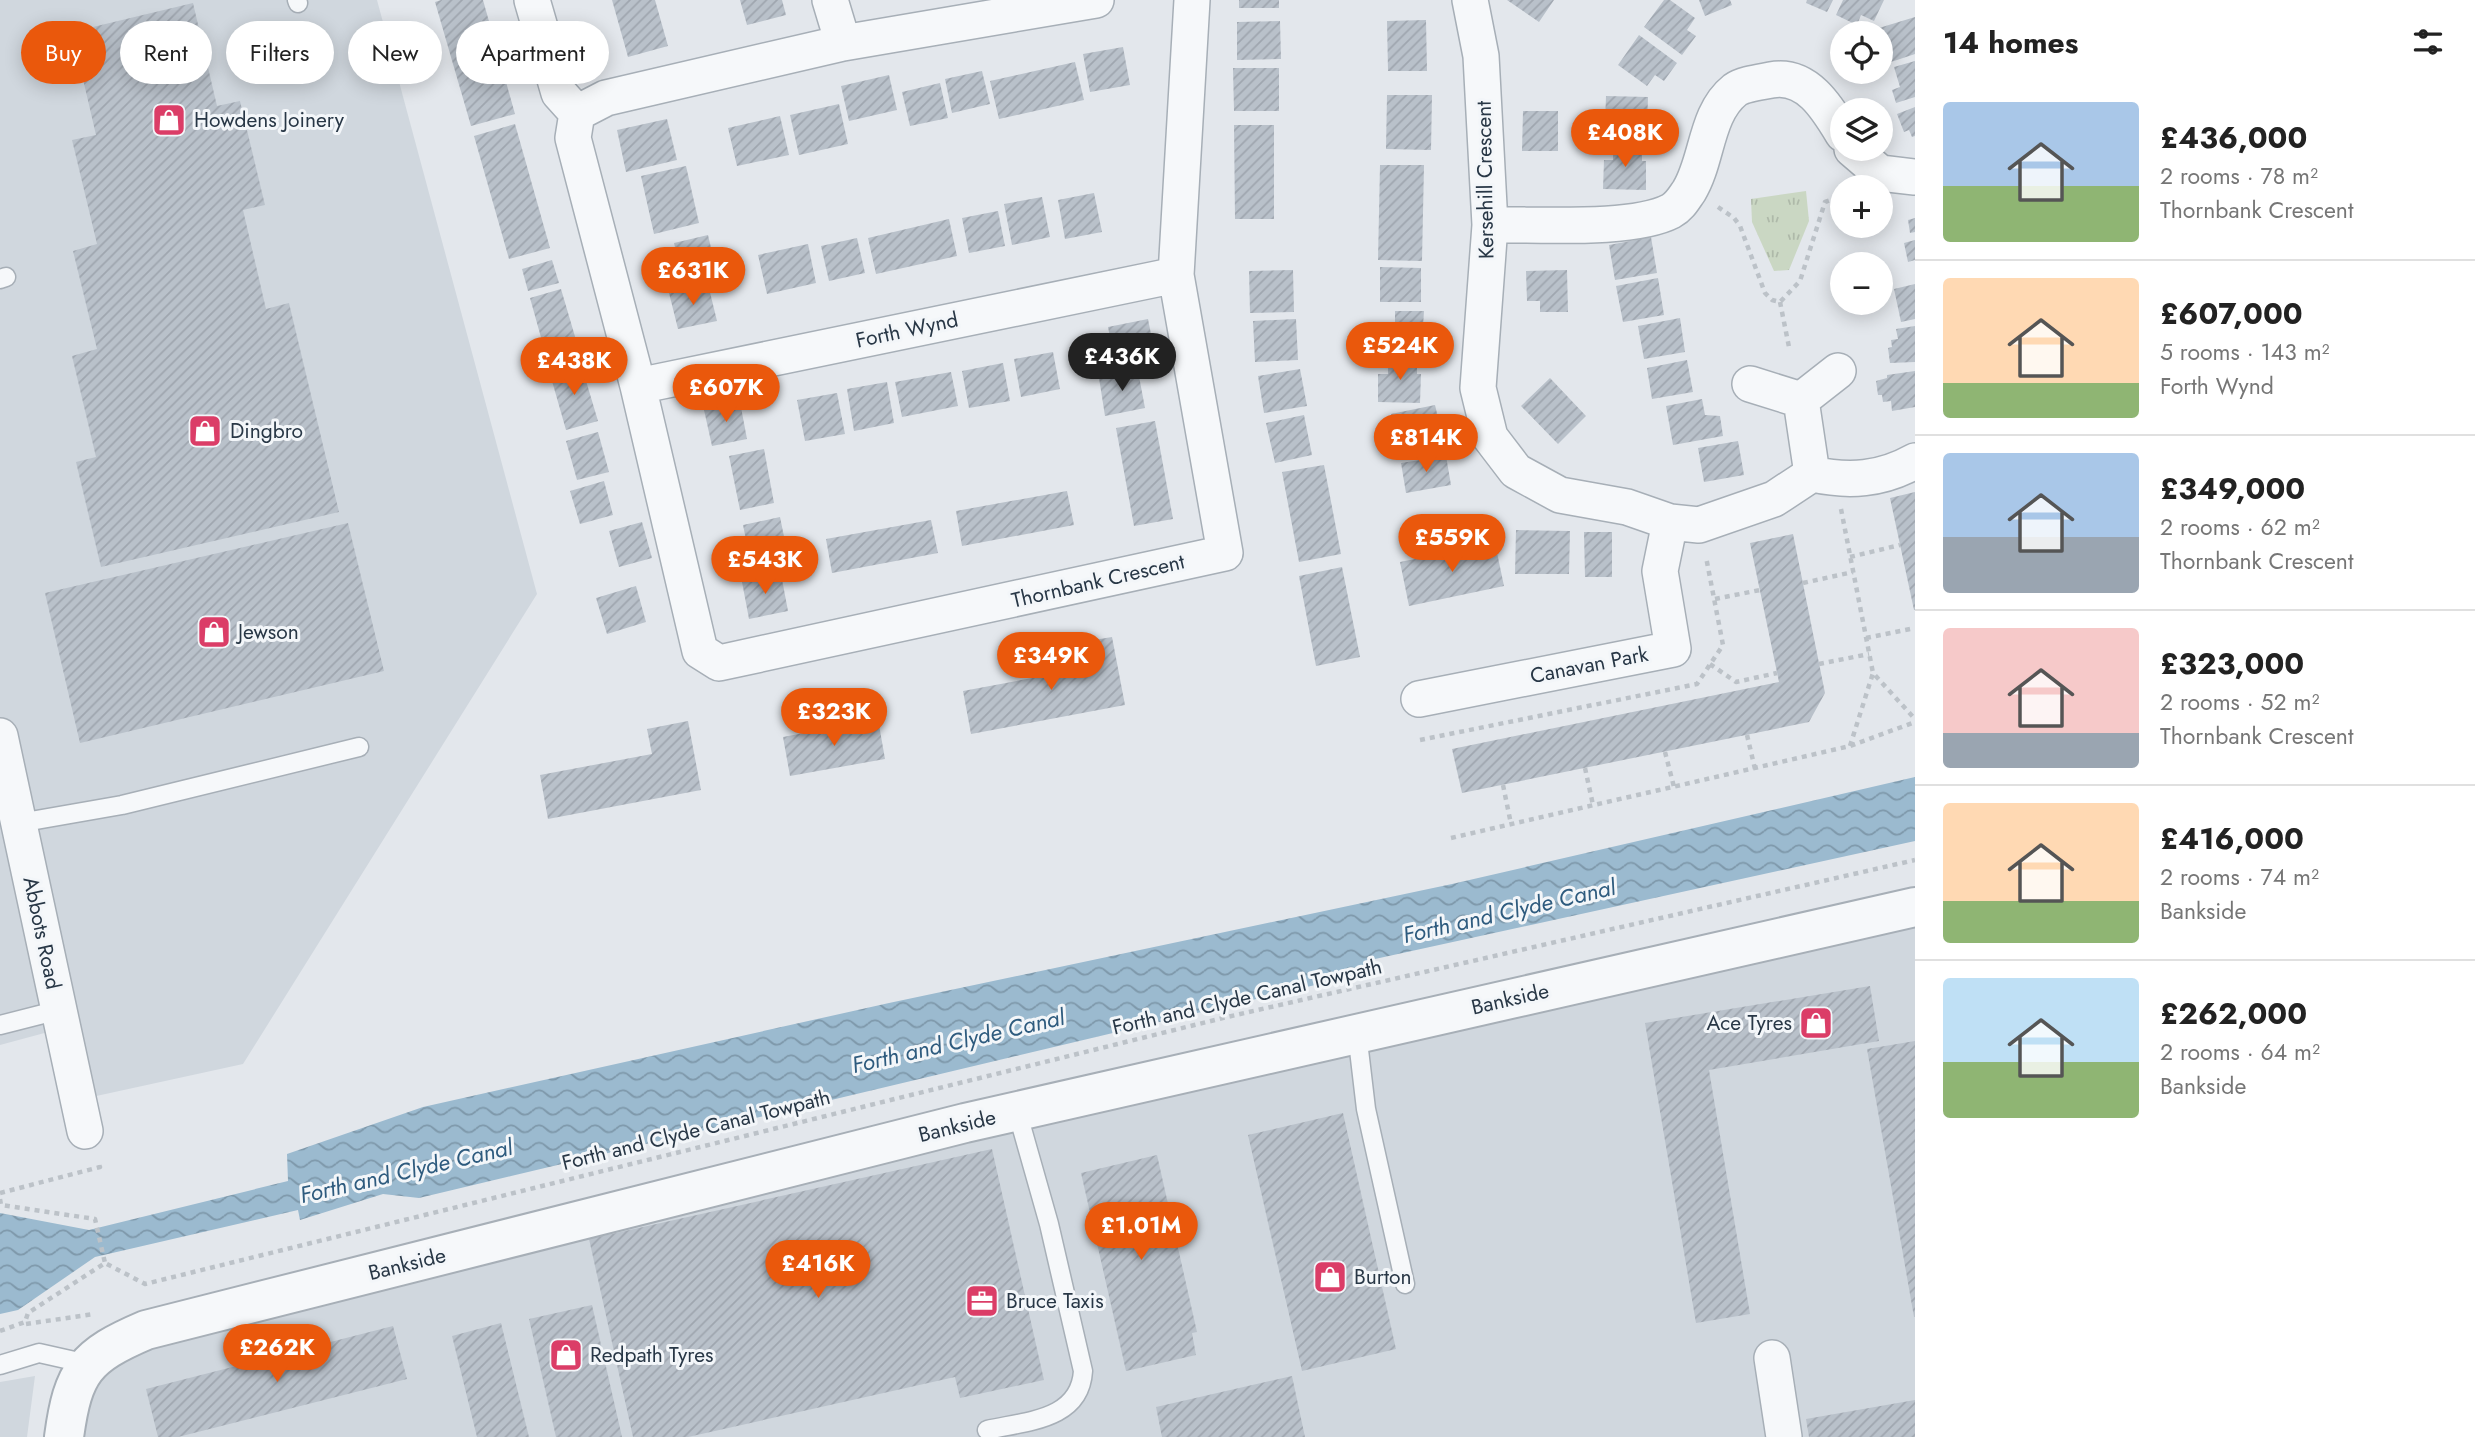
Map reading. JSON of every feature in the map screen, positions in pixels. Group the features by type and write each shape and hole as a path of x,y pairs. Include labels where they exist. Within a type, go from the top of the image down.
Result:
{"street":[{"path":"532,0 559,93 577,113"},
{"path":"830,0 843,43"},
{"path":"577,113 606,98 843,43 1096,0"},
{"name":"Kersehill Crescent","path":"1470,0 1480,57 1490,225 1478,388 1490,437 1516,471 1560,495 1627,507 1670,522 1699,526 1719,521 1824,476"},
{"path":"1176,275 1188,1"},
{"path":"1490,225 1640,220 1671,211 1679,205 1702,165 1717,111 1737,89 1775,79 1800,84 1823,101 1830,113"},
{"path":"577,113 573,138 638,386"},
{"path":"1863,161 1880,173 1899,178 1915,177"},
{"name":"Forth Wynd","path":"638,386 1176,275"},
{"name":"Thornbank Crescent","path":"638,386 700,651 719,663 1225,553 1176,275"},
{"path":"1801,400 1838,371"},
{"path":"1750,384 1801,400"},
{"path":"1801,400 1824,476 1872,478 1898,471 1915,461"},
{"name":"Canavan Park","path":"1419,699 1673,649 1660,571 1670,522"},
{"name":"Abbots Road","path":"0,736 85,1131"},
{"name":"Bankside","path":"64,1437 70,1395 88,1364 113,1344 146,1330 1017,1111 1915,907"},
{"path":"1772,1358 1784,1437"}],"lane":[{"path":"19,823 122,805 340,754 359,747"},
{"path":"0,1025 59,1010"},
{"path":"1357,1033 1366,1110 1405,1284"},
{"path":"988,1430 1051,1415 1070,1405 1082,1386 1083,1371 1049,1224 1017,1111"},
{"path":"0,1364 39,1353 88,1364"}],"path":[{"path":"1780,302 1800,281 1825,202 1830,200"},
{"path":"1709,204 1734,218 1765,293 1772,300 1780,302"},
{"path":"1780,302 1789,348"},
{"path":"1451,838 1850,746 1915,721 1873,673 1850,557 1824,476"},
{"path":"1850,557 1900,545"},
{"path":"1803,583 1853,572"},
{"path":"1715,599 1760,590"},
{"path":"1866,638 1915,628"},
{"path":"1819,664 1869,654"},
{"path":"1710,664 1736,682 1777,673"},
{"path":"1850,746 1873,673"},
{"path":"1747,735 1755,769"},
{"path":"1665,752 1674,787"},
{"path":"1585,768 1593,806"},
{"path":"1503,785 1511,824"},
{"name":"Forth and Clyde Canal Towpath","path":"105,1263 145,1283 1227,1017 1915,860"},
{"path":"0,1193 100,1167 85,1131"},
{"path":"0,1199 1,1205 95,1219 105,1263 28,1313 25,1322 0,1331"}],"shaded area":[{"path":"0,0 377,0 383,21 348,21 348,84 400,84 537,594 243,1064 78,1100 63,1028 0,1045"},
{"path":"1915,907 1915,1437 64,1437 113,1344"},
{"path":"35,1376 27,1437 0,1437 0,1382"}],"green space":[{"path":"1806,191 1809,221 1789,270 1774,271 1752,222 1751,199"}],"water":[{"name":"Forth and Clyde Canal","path":"1915,777 1915,841 1375,959 1357,975 419,1198 383,1194 300,1220 298,1210 95,1257 18,1310 0,1314 0,1213 89,1230 288,1181 287,1154 423,1107 889,1003 1452,884"}],"building":[{"path":"483,0 489,21 456,21 456,74 442,21 435,2"},
{"path":"612,0 655,0 668,46 628,57"},
{"path":"740,0 782,0 786,15 747,25"},
{"path":"1239,0 1279,0 1279,8 1239,8"},
{"path":"1507,0 1554,0 1539,22"},
{"path":"1664,0 1670,0 1695,18 1687,30 1696,36 1682,55 1644,27"},
{"path":"1699,0 1730,0 1732,5 1705,16"},
{"path":"1807,0 1833,0 1827,12 1806,3"},
{"path":"1843,0 1884,0 1874,21 1861,15 1859,21 1849,21 1836,15"},
{"path":"193,3 197,21 120,21 120,84 212,84 217,106 240,101 265,205 243,210 266,309 289,303 339,512 101,567 76,462 96,457 72,356 97,349 73,251 97,244 72,140 96,135 84,84 106,84 106,24"},
{"path":"1915,17 1915,54 1893,61 1893,24"},
{"path":"1426,20 1427,71 1388,71 1387,21"},
{"path":"1280,21 1281,59 1237,60 1237,22"},
{"path":"1639,35 1677,63 1664,81 1655,75 1647,86 1618,65"},
{"path":"1123,47 1130,85 1090,92 1083,54"},
{"path":"1915,61 1915,97 1896,103 1892,90 1900,87 1894,67"},
{"path":"1075,62 1084,100 999,119 990,81"},
{"path":"1233,68 1279,68 1279,111 1234,111"},
{"path":"982,71 990,104 952,113 945,79"},
{"path":"889,75 897,110 849,121 841,86"},
{"path":"940,83 948,118 910,126 902,92"},
{"path":"459,84 507,84 515,114 471,126"},
{"path":"1387,95 1432,95 1431,150 1386,149"},
{"path":"1606,96 1648,97 1647,126 1643,126 1642,141 1613,140 1614,125 1605,124"},
{"path":"839,104 848,144 799,155 790,115"},
{"path":"1915,107 1915,136 1912,137 1909,130 1904,132 1897,114"},
{"path":"1523,111 1558,111 1558,151 1522,151"},
{"path":"780,116 789,155 737,166 728,128"},
{"path":"667,119 677,160 626,172 617,130"},
{"path":"515,124 550,248 509,259 474,136"},
{"path":"1234,125 1274,125 1274,219 1235,219"},
{"path":"1613,145 1642,146 1642,161 1646,161 1646,190 1603,189 1604,160 1613,160"},
{"path":"1380,165 1424,165 1422,261 1378,260"},
{"path":"686,166 699,223 654,234 641,176"},
{"path":"1094,193 1102,232 1065,239 1058,200"},
{"path":"1042,197 1050,237 1012,245 1004,204"},
{"path":"998,211 1005,246 969,253 962,218"},
{"path":"1915,218 1915,232 1910,233 1908,220"},
{"path":"949,219 957,256 876,274 868,238"},
{"path":"708,235 716,269 682,277 674,243"},
{"path":"1651,237 1657,273 1615,280 1609,245"},
{"path":"857,238 865,273 829,281 821,246"},
{"path":"1915,240 1915,260 1908,262 1904,243"},
{"path":"808,244 816,283 767,294 758,255"},
{"path":"552,260 559,283 528,291 522,269"},
{"path":"1380,267 1421,268 1421,302 1380,302"},
{"path":"1293,270 1294,312 1250,313 1249,271"},
{"path":"1567,270 1568,312 1540,312 1540,301 1527,301 1526,271"},
{"path":"1658,278 1664,315 1623,322 1616,286"},
{"path":"708,284 717,321 678,329 669,293"},
{"path":"1915,284 1915,319 1901,322 1894,289"},
{"path":"561,289 579,350 547,359 530,298"},
{"path":"1395,311 1424,311 1423,326 1428,326 1427,355 1385,354 1385,325 1395,325"},
{"path":"1680,318 1685,352 1644,359 1638,326"},
{"path":"1148,319 1155,354 1115,362 1108,327"},
{"path":"1296,319 1298,360 1255,362 1253,321"},
{"path":"1915,326 1915,362 1890,363 1888,348 1892,347 1891,340 1898,339 1896,329"},
{"path":"1053,352 1060,389 1021,397 1014,359"},
{"path":"1388,359 1417,359 1417,374 1421,374 1420,403 1378,402 1378,374 1388,374"},
{"path":"1687,360 1693,392 1652,399 1647,368"},
{"path":"1003,363 1010,401 969,408 962,371"},
{"path":"581,364 598,421 566,430 550,374"},
{"path":"1300,369 1307,406 1264,413 1258,376"},
{"path":"1138,371 1145,408 1105,416 1099,378"},
{"path":"1915,371 1915,407 1892,411 1891,401 1883,402 1882,395 1878,395 1876,381 1887,378 1887,375"},
{"path":"951,372 958,406 902,417 895,382"},
{"path":"1550,378 1586,416 1558,444 1521,406"},
{"path":"887,382 894,423 854,431 847,389"},
{"path":"837,393 845,434 805,441 797,400"},
{"path":"1702,399 1705,415 1720,416 1723,436 1673,445 1666,406"},
{"path":"740,402 747,439 712,446 704,410"},
{"path":"1435,405 1442,434 1398,443 1391,414"},
{"path":"1304,415 1312,455 1275,463 1266,423"},
{"path":"1155,421 1173,519 1134,526 1116,428"},
{"path":"598,432 609,472 577,480 566,441"},
{"path":"1738,441 1744,475 1704,482 1698,448"},
{"path":"764,449 774,503 740,510 729,456"},
{"path":"1446,456 1451,485 1406,493 1401,463"},
{"path":"1324,465 1341,554 1299,562 1282,472"},
{"path":"604,481 613,515 580,524 570,491"},
{"path":"1067,491 1074,525 962,546 956,511"},
{"path":"1915,492 1915,610 1914,610 1890,498"},
{"path":"780,517 787,551 750,559 743,525"},
{"path":"931,520 938,553 832,573 826,539"},
{"path":"642,522 652,558 619,567 609,531"},
{"name":"Jewson","path":"348,523 384,671 80,743 45,593"},
{"path":"1516,530 1570,531 1569,574 1515,574"},
{"path":"1584,532 1612,532 1612,577 1585,577"},
{"path":"1793,534 1825,693 1809,722 1462,793 1452,749 1779,682 1750,543"},
{"path":"1495,543 1504,586 1409,606 1400,562"},
{"path":"1342,567 1360,657 1316,666 1299,576"},
{"path":"781,574 788,611 749,619 742,582"},
{"path":"636,586 646,622 607,634 596,598"},
{"path":"1112,637 1125,705 971,734 963,691 1075,670 1070,644"},
{"path":"878,719 885,759 790,776 783,737"},
{"path":"688,721 701,790 548,819 540,775 652,754 647,729"},
{"path":"1870,986 1879,1041 1709,1070 1750,1314 1696,1323 1645,1023"},
{"path":"1915,1041 1915,1317 1914,1317 1867,1049"},
{"name":"Burton","path":"1343,1113 1396,1349 1302,1371 1248,1135"},
{"path":"992,1149 1044,1380 960,1398 955,1377 688,1437 633,1437 589,1239"},
{"path":"1157,1155 1197,1332 1192,1333 1196,1355 1126,1371 1081,1173"},
{"path":"592,1305 622,1437 556,1437 529,1319"},
{"path":"501,1323 529,1437 477,1437 452,1336"},
{"path":"393,1326 407,1379 178,1437 158,1437 146,1389"},
{"path":"1292,1376 1305,1437 1162,1437 1156,1407"},
{"path":"1915,1400 1915,1437 1809,1437 1806,1419"}],"place":[{"name":"Howdens Joinery","path":"169,120"},
{"name":"Dingbro","path":"205,431"},
{"name":"Jewson","path":"214,632"},
{"name":"Ace Tyres","path":"1816,1023"},
{"name":"Burton","path":"1330,1277"},
{"name":"Bruce Taxis","path":"982,1301"},
{"name":"Redpath Tyres","path":"566,1355"}]}
